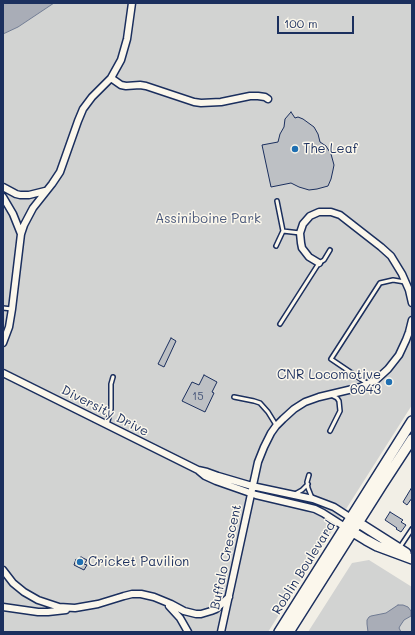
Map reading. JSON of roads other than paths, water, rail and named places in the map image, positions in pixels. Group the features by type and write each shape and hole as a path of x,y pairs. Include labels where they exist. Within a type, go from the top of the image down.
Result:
{"main road":[{"name":"Roblin Boulevard","path":"289,632 354,521 382,485 410,436 412,422"},
{"path":"354,521 412,558"},
{"name":"Roblin Boulevard","path":"279,632 349,529"},
{"path":"349,529 377,546 398,550"}],"street":[{"path":"3,344 9,327 12,309 21,234 29,213 60,172 83,109 92,97 111,78 121,60 127,39 132,3"},
{"path":"111,78 122,85 146,86 194,102 211,103 250,96 265,97 268,99"},
{"path":"3,187 16,194 25,195 45,191"},
{"path":"3,197 13,214 21,234"},
{"path":"318,263 309,257 302,248 300,233 301,228 306,220 315,213 325,211 340,215 391,256 400,268 412,303"},
{"name":"Buffalo Crescent","path":"221,632 252,486 260,456 268,438 276,426 286,416 311,399 361,387 376,380 385,372 399,355 409,332 412,320"},
{"name":"Diversity Drive","path":"3,373 198,470 205,476 251,494 315,509 349,529"},
{"name":"Diversity Drive","path":"198,470 252,486 313,499 334,507 354,521"},
{"path":"3,570 13,583 24,592 38,600 59,607 75,608"},
{"path":"3,607 48,612 98,604 132,594 141,594 154,597 184,611 201,614 211,611 229,597"},
{"path":"168,603 180,618 188,632"}],"lane":[{"path":"276,246 283,231 277,201"},
{"path":"283,231 300,233"},
{"path":"280,324 318,263 324,260 330,250"},
{"path":"368,384 331,359 380,283 394,280 406,282"},
{"path":"3,308 12,309"},
{"path":"108,425 111,409 111,384 113,377"},
{"path":"330,394 337,398 340,405 340,411 330,431"},
{"path":"234,397 260,403 268,412 276,426"},
{"path":"309,475 309,492 313,499"},
{"path":"293,495 302,490 308,484"},
{"path":"398,550 412,529"}],"place":[{"name":"The Leaf","path":"295,149"},
{"name":"CNR Locomotive 6043","path":"389,382"},
{"name":"Cricket Pavilion","path":"80,562"}],"park label":[{"name":"Assiniboine Park","path":"208,219"}]}
